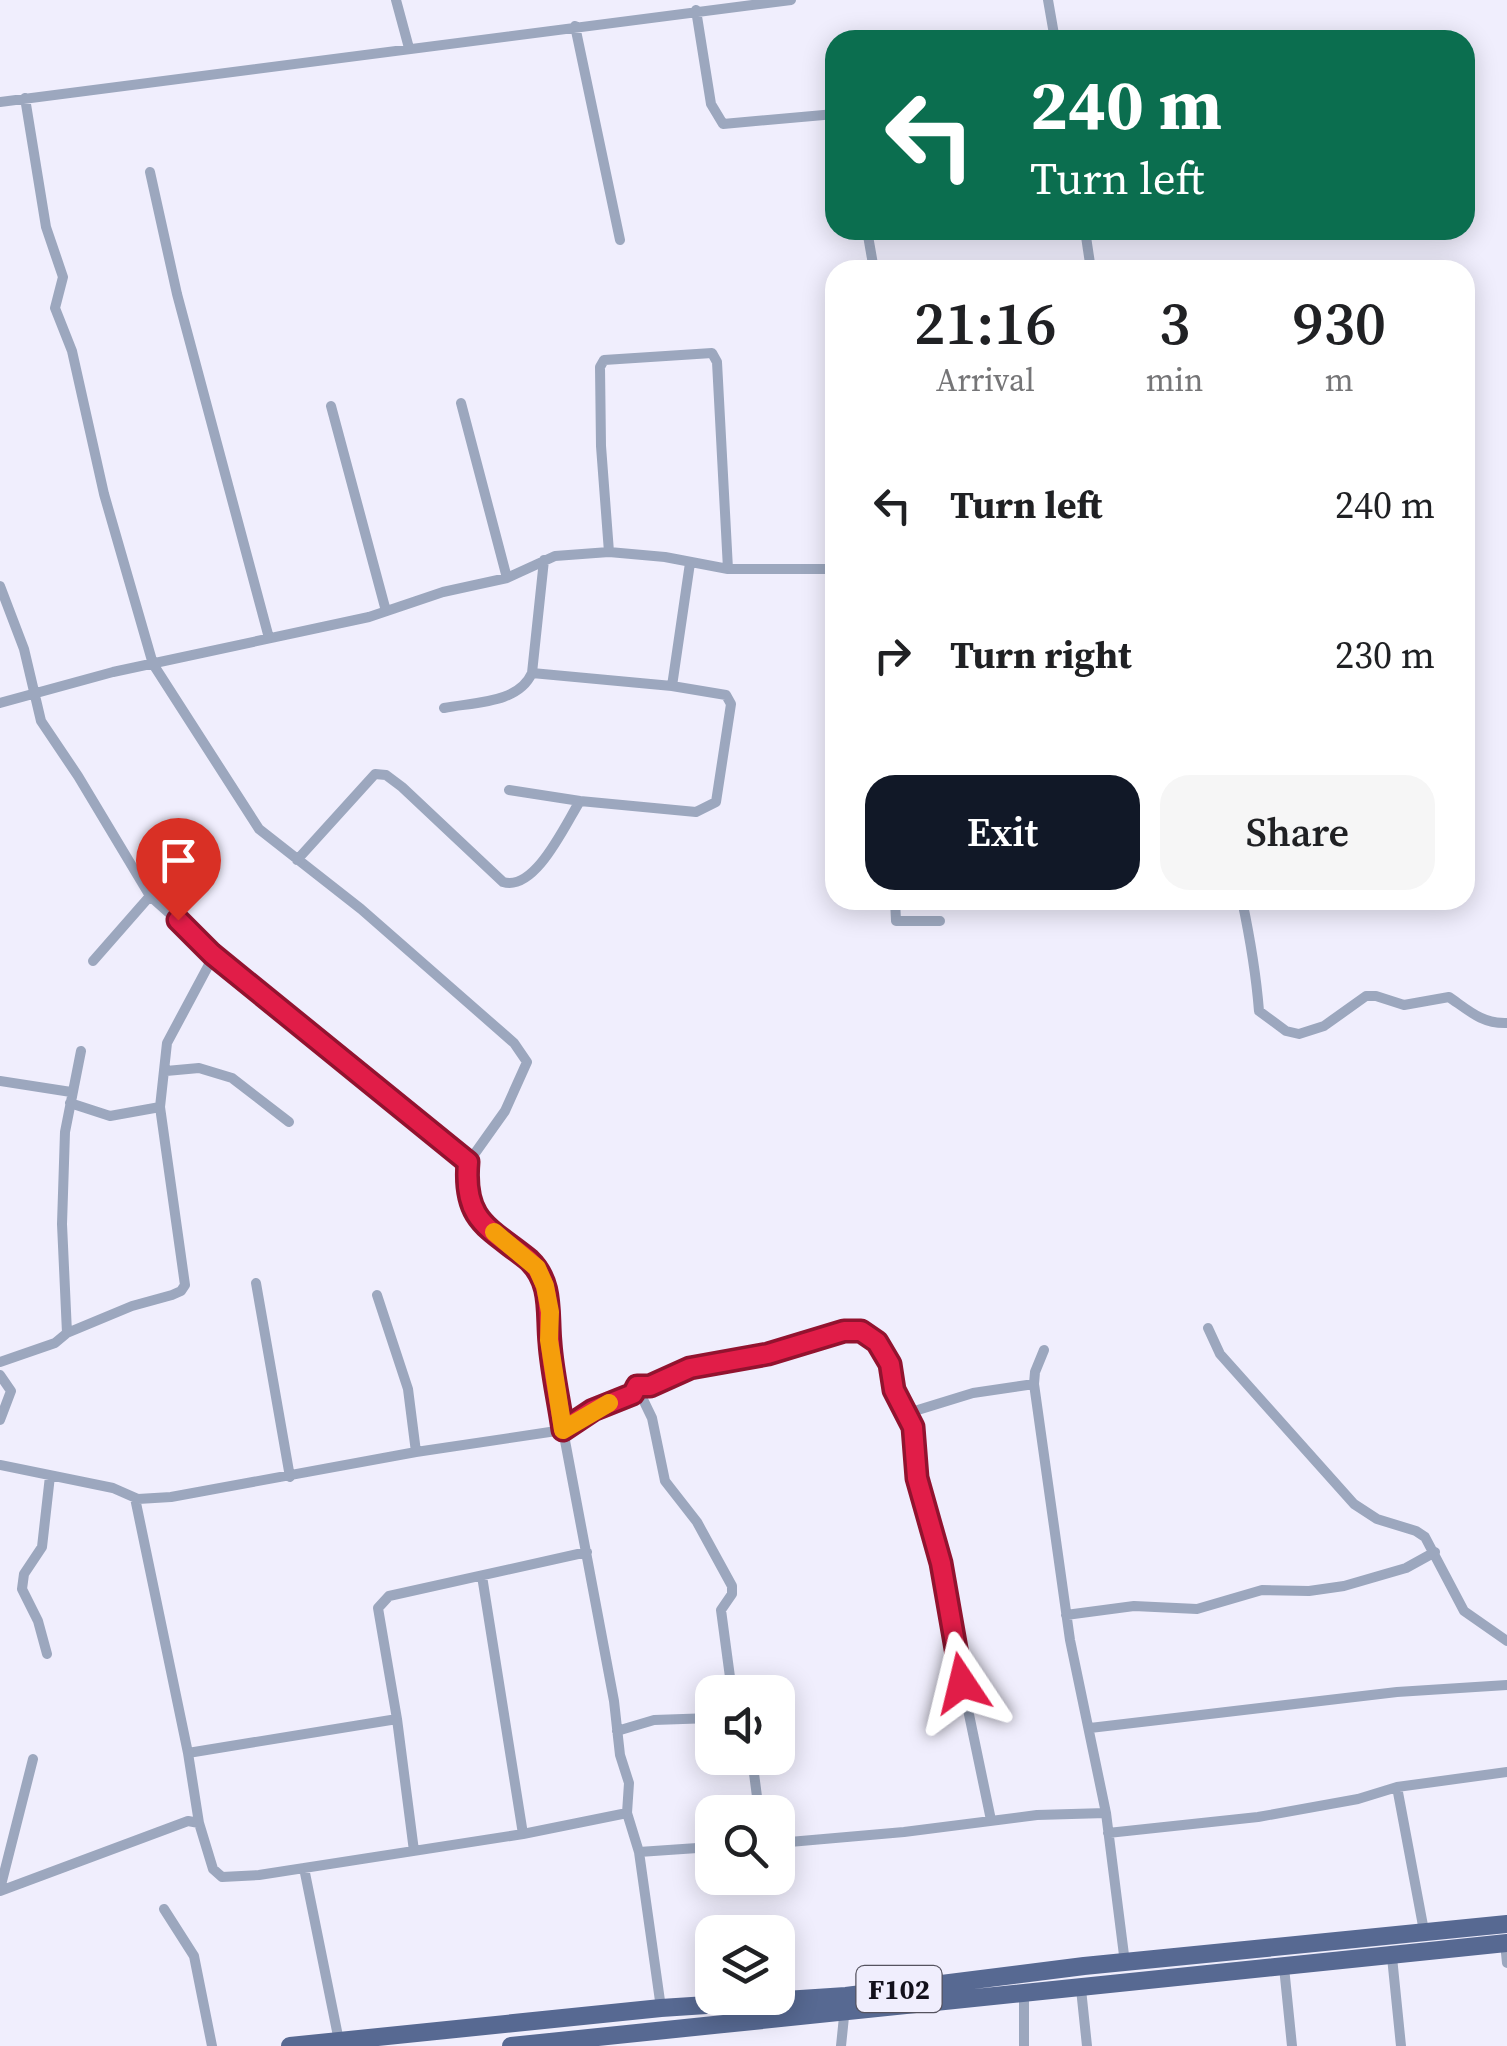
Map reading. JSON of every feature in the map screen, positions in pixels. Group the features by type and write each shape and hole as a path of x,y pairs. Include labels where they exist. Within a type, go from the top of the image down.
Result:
{"main road":[{"name":"F102","path":"511,2046 845,2005 1126,1963 1424,1931 1506,1936"},
{"name":"F102","path":"290,2046 660,2008 845,2005 1024,1995 1392,1957 1506,1936"}],"street":[{"path":"396,0 409,48"},
{"path":"0,102 791,0"},
{"path":"1048,0 1053,30"},
{"path":"696,10 712,104 723,124 825,115"},
{"path":"575,26 620,240"},
{"path":"25,98 46,227 63,277 55,308 72,351 104,494 153,664 259,829 361,909 524,1054 527,1062 519,1086 468,1162 466,1186 477,1219 529,1260 545,1286 563,1430 620,1755 629,1783 627,1813 639,1852 660,2008"},
{"path":"150,172 177,294 270,638"},
{"path":"609,552 600,367 604,360 712,353 716,362 728,569"},
{"path":"460,403 506,578"},
{"path":"331,406 386,612"},
{"path":"0,703 386,612 443,592 506,578 556,556 609,552 728,569 825,570"},
{"path":"444,708 508,696 526,684 532,672 544,560"},
{"path":"672,686 690,563"},
{"path":"0,586 24,649 40,720 150,896 212,954 468,1162"},
{"path":"509,790 696,812 716,802 731,704 726,695 532,672"},
{"path":"298,860 375,774 386,775 503,882 523,883 580,801"},
{"path":"92,961 150,896"},
{"path":"896,910 896,920 940,922"},
{"path":"1244,910 1251,956 1258,973 1259,1011 1286,1032 1299,1034 1324,1026 1366,996 1404,1005 1449,996 1475,1017 1507,1024"},
{"path":"0,1362 55,1343 68,1333 132,1306 172,1295 185,1285 160,1107 161,1082 168,1043 211,963 212,954"},
{"path":"68,1333 62,1224 70,1098 81,1051"},
{"path":"166,1071 198,1068 232,1078 289,1122"},
{"path":"0,1081 70,1098 110,1116 160,1107"},
{"path":"256,1283 290,1477"},
{"path":"377,1295 408,1389 416,1452"},
{"path":"1208,1328 1220,1354 1354,1504 1376,1519 1416,1531 1435,1552 1464,1611 1507,1641"},
{"path":"637,1386 650,1386 690,1368 768,1354 852,1329 869,1335 886,1354 894,1390 913,1427 917,1478 950,1602 956,1652 990,1820"},
{"path":"1044,1350 1034,1384 1066,1615 1106,1813 1126,1963"},
{"path":"0,1374 11,1391 0,1420"},
{"path":"908,1413 973,1393 1034,1384"},
{"path":"0,1465 113,1488 134,1498 171,1497 416,1452 563,1430 593,1410 633,1394 637,1386"},
{"path":"637,1386 657,1436 665,1481 697,1522 732,1586 732,1594 721,1610 730,1675"},
{"path":"48,1654 38,1621 22,1590 24,1574 42,1547 50,1476"},
{"path":"134,1498 199,1823 213,1869 222,1877 523,1834 627,1813"},
{"path":"414,1851 398,1718 378,1608 381,1601 389,1596 586,1552"},
{"path":"1066,1615 1134,1606 1197,1609 1270,1589 1309,1591 1344,1586 1406,1568 1435,1552"},
{"path":"482,1576 523,1834"},
{"path":"1090,1728 1397,1692 1507,1685"},
{"path":"188,1753 398,1718"},
{"path":"617,1732 654,1720 695,1719"},
{"path":"0,1890 33,1759"},
{"path":"1108,1832 1258,1818 1358,1800 1397,1787 1507,1772"},
{"path":"1397,1787 1424,1931"},
{"path":"795,1842 990,1820 1106,1813"},
{"path":"0,1890 188,1821 199,1823"},
{"path":"639,1852 695,1848"},
{"path":"304,1868 339,2041"},
{"path":"164,1909 194,1956 212,2046"},
{"path":"1506,1936 1507,1963"},
{"path":"1392,1957 1400,2046"},
{"path":"1284,1967 1292,2046"},
{"path":"1082,1989 1087,2046"},
{"path":"1024,1995 1024,2046"},
{"path":"841,2046 845,2005"}],"slow traffic":[{"path":"494,1232 537,1268 545,1286 563,1430 609,1403"}],"route":[{"path":"178,920 212,954 468,1162 466,1186 477,1219 529,1260 545,1286 563,1430 593,1410 633,1394 637,1386 650,1386 690,1368 768,1354 852,1329 877,1342 886,1354 894,1390 913,1427 917,1478 950,1602 962,1683"}]}
